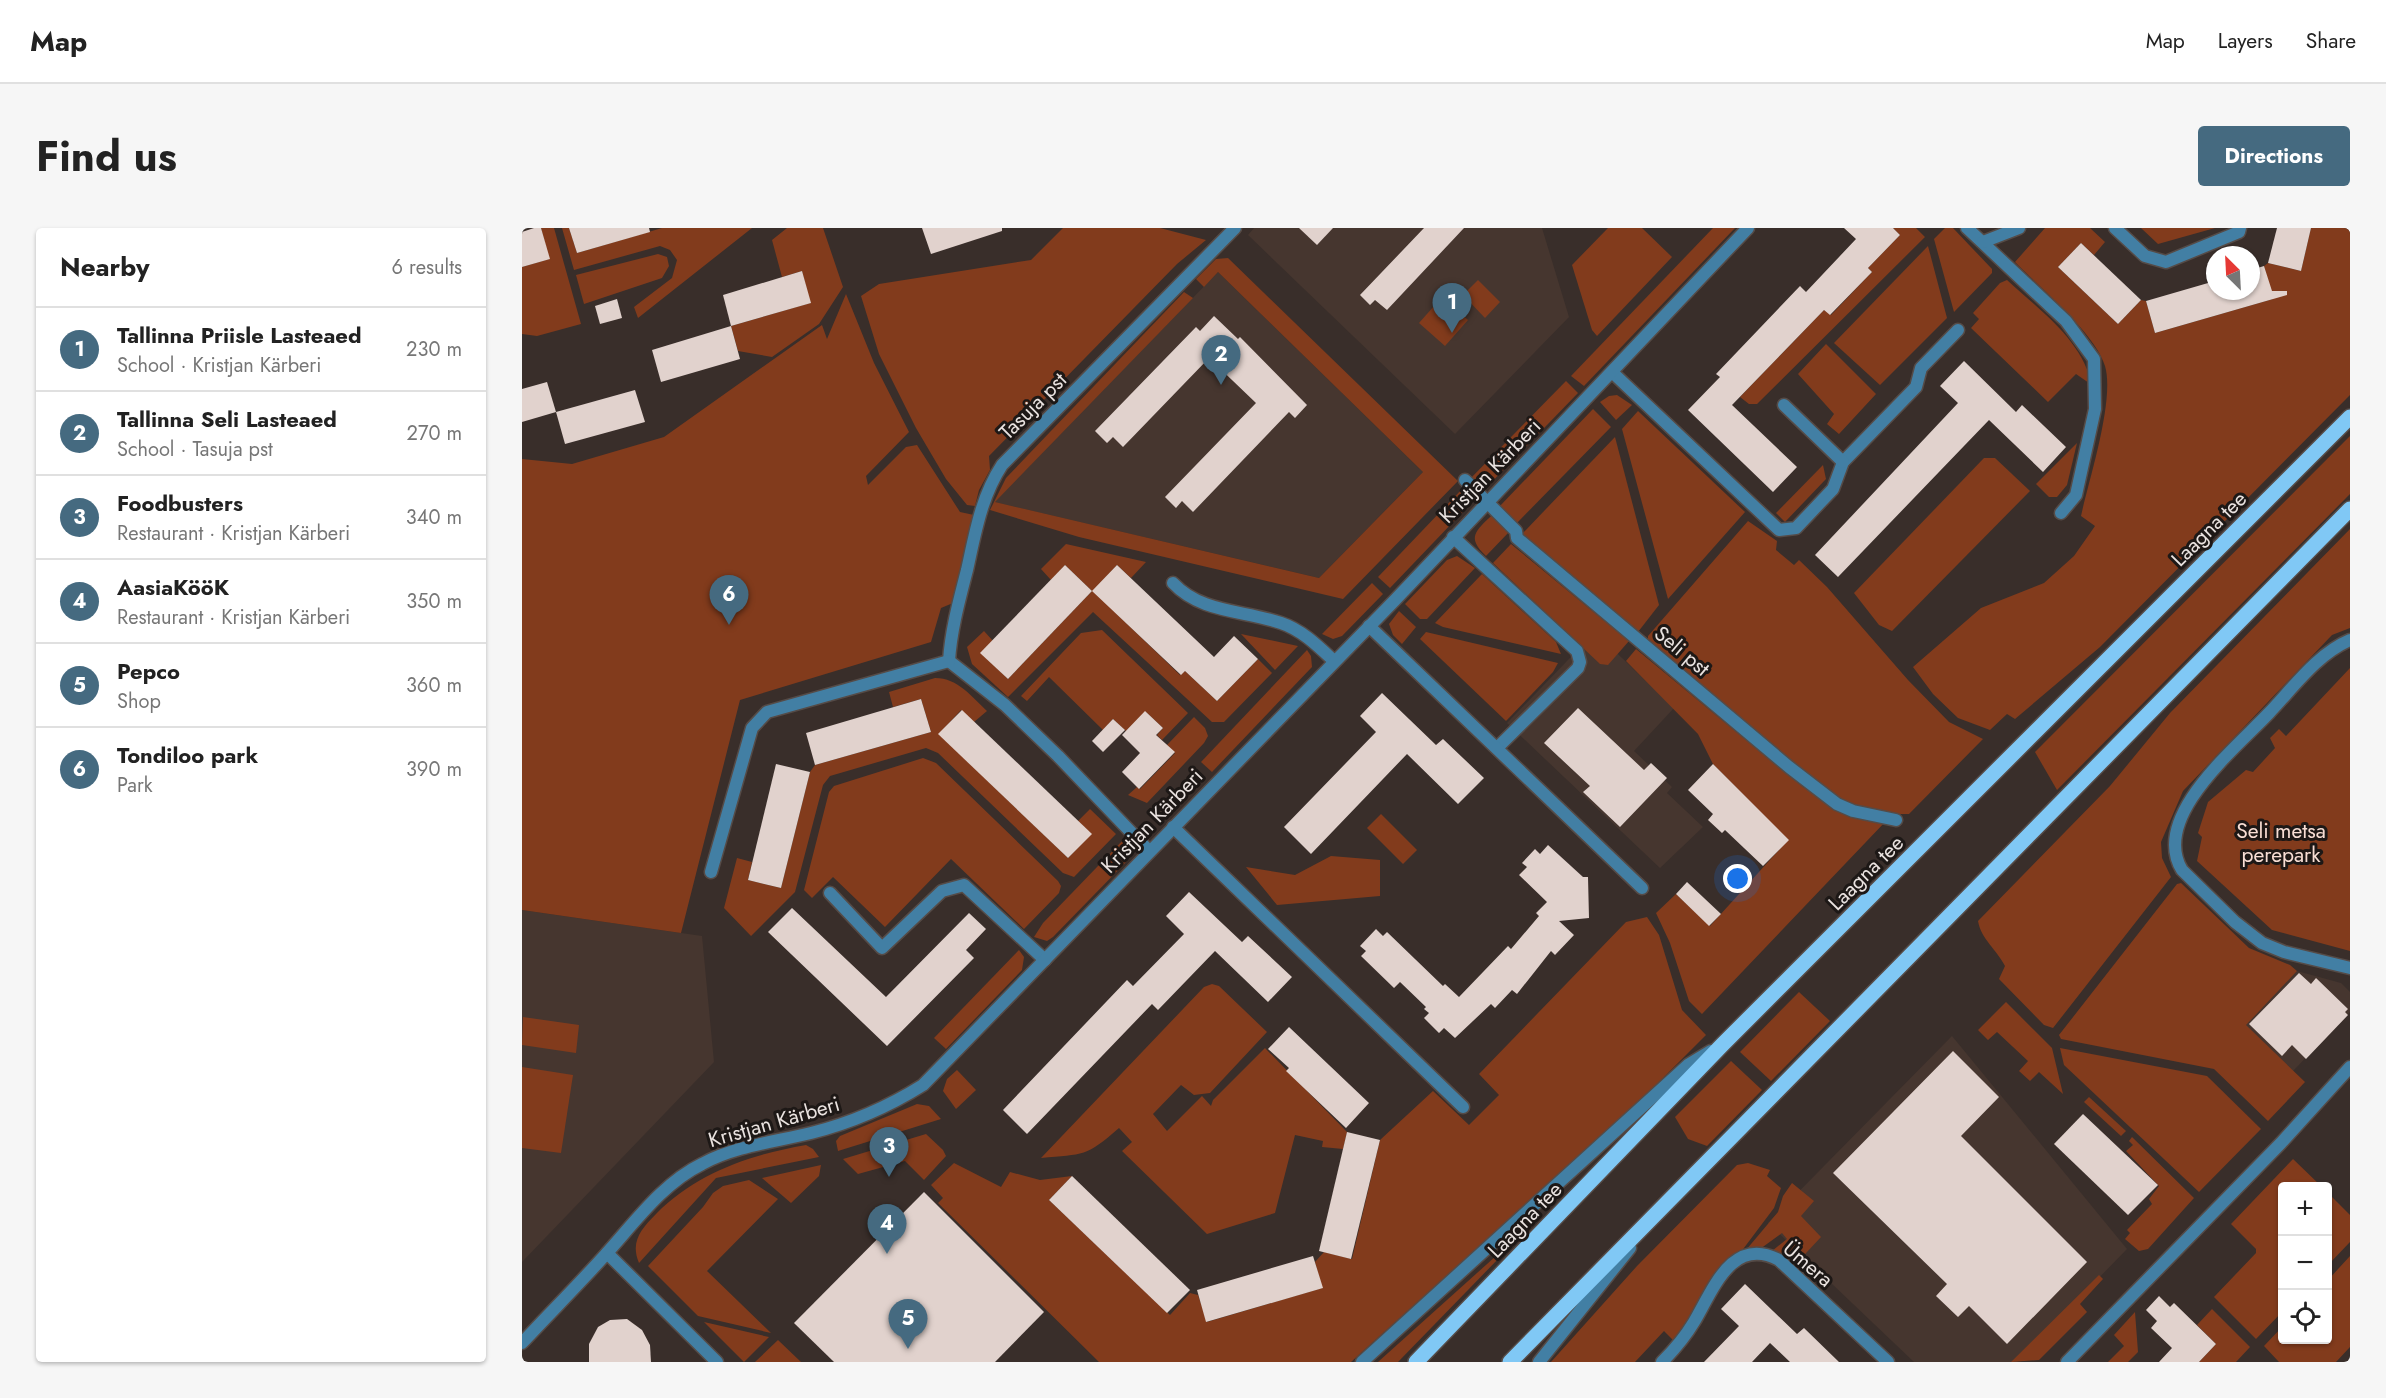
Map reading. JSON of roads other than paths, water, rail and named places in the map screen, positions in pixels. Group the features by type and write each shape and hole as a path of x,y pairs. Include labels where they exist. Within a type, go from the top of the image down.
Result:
{"main road":[{"name":"Laagna tee","path":"1416,1362 1723,1044 2350,417"},
{"path":"1510,1362 2350,509"}],"street":[{"name":"Tasuja pst","path":"949,661 951,638 990,483 1002,465 1235,228"},
{"name":"Kristjan Kärberi","path":"522,1343 652,1203 676,1180 700,1164 727,1152 818,1131 854,1119 887,1106 923,1085 1369,626 1748,228"},
{"path":"1967,228 2066,321 2094,359 2095,409 2076,495 2061,513"},
{"path":"1983,242 2019,228"},
{"path":"2115,228 2145,256 2166,262 2239,232 2240,228"},
{"path":"1612,372 1779,530 1796,528 1833,489 1843,462 1916,387 1921,368 1958,330"},
{"path":"1784,405 1843,462"},
{"name":"Seli pst","path":"1465,480 1515,531 1517,538 1789,767 1837,804 1853,811 1896,820"},
{"path":"1453,537 1577,651 1580,662 1578,668 1497,748"},
{"path":"1173,583 1184,595 1202,604 1282,623 1312,640 1334,661"},
{"path":"1369,626 1642,888"},
{"path":"2350,640 2323,657 2203,782 2183,816 2174,847 2176,860 2182,870 2251,936 2284,952 2350,968"},
{"path":"711,872 752,728 766,712 949,661 1005,705 1043,741 1149,851"},
{"path":"1173,827 1463,1107"},
{"path":"830,893 882,948 942,891 964,885 1045,960"},
{"path":"1362,1362 1688,1065 1723,1044"},
{"path":"2067,1362 2281,1143 2350,1067"},
{"path":"1539,1362 1659,1211"},
{"path":"607,1253 717,1362"},
{"name":"Ümera","path":"1662,1362 1684,1337 1717,1281 1731,1265 1745,1255 1765,1253 1779,1260 1888,1362"}],"place":[{"name":"Tallinna Priisle Lasteaed","path":"1452,333"},
{"name":"Tallinna Seli Lasteaed","path":"1221,385"},
{"name":"Tondiloo park","path":"729,625"},
{"name":"Foodbusters","path":"889,1177"},
{"name":"AasiaKööK","path":"887,1254"},
{"name":"Pepco","path":"908,1349"}],"park label":[{"name":"Seli metsa perepark","path":"2281,843"}]}
